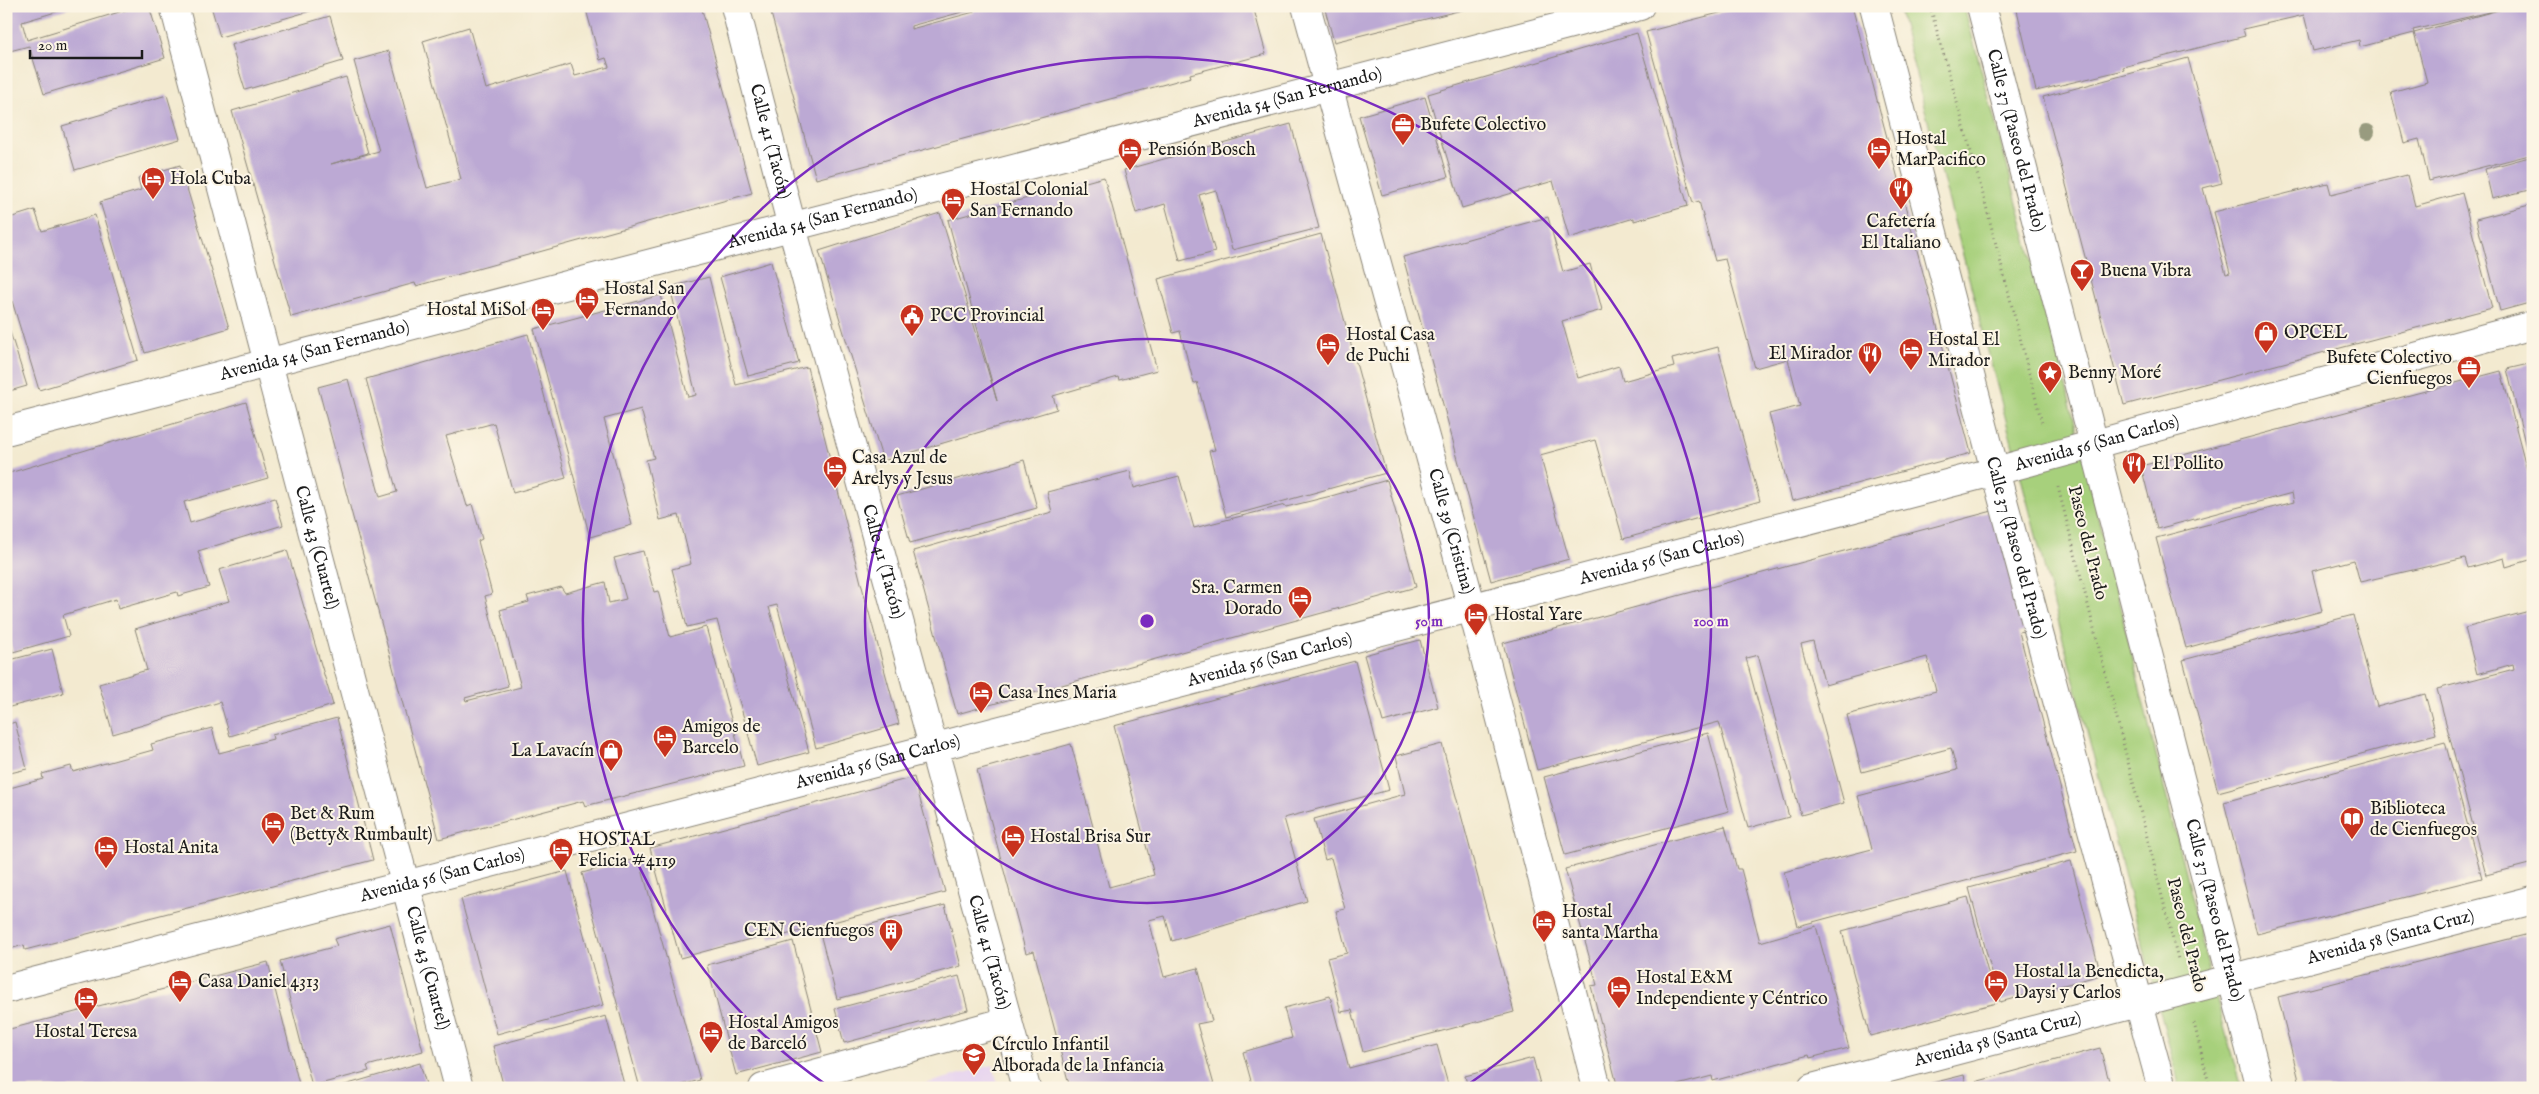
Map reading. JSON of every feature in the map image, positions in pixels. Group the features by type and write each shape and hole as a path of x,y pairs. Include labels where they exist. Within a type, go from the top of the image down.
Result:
{"main road":[{"name":"Calle 43 (Cuartel)","path":"174,6 459,1088"},
{"name":"Calle 41 (Tacón)","path":"735,6 792,227 1026,1088"},
{"name":"Calle 39 (Cristina)","path":"1306,6 1327,88 1472,608 1597,1088"},
{"name":"Avenida 54 (San Fernando)","path":"6,431 1640,6"},
{"name":"Calle 37 (Paseo del Prado)","path":"1874,6 1994,471 2162,1088"},
{"name":"Calle 37 (Paseo del Prado)","path":"1981,6 2230,979 2260,1088"},
{"name":"Avenida 56 (San Carlos)","path":"6,989 1472,608 1994,471 2533,326"},
{"name":"Avenida 58 (Santa Cruz)","path":"1812,1088 2533,900"},
{"path":"763,1088 1008,1020"}],"path":[{"name":"Paseo del Prado","path":"1930,6 1985,202 2210,1088"}],"shaded area":[{"name":"Círculo Infantil Alborada de la Infancia","path":"993,1065 999,1088 910,1088"}],"green space":[{"path":"1898,6 1964,6 2062,370 2212,983 2241,1088 2180,1088"}],"building":[{"path":"6,6 76,6 22,22 27,40 139,6 149,6 165,58 44,94 29,46 6,52"},
{"path":"211,6 324,6 324,7 220,37"},
{"path":"585,6 701,6 752,193 416,286 415,283 291,317 232,111 346,77 368,153 331,164 379,151 354,61 389,51 427,188 461,179 423,41 469,27 486,89 571,64 575,76 609,67 606,58 600,60"},
{"path":"769,6 1253,6 1266,54 1190,74 1191,77 816,179","holes":["973,9 974,12 911,29 911,26"]},
{"path":"1324,6 1474,6 1474,7 1334,42"},
{"path":"1746,6 1852,6 1971,453 1792,501 1769,414 1800,406 1788,359 1755,368 1725,259 1715,261 1699,201 1693,203 1646,32"},
{"path":"2016,6 2528,6 2533,23 2533,154 2429,181 2419,139 2404,143 2391,92 2427,82 2414,33 2360,47 2359,40 2313,51 2304,15 2243,29 2245,36 2123,67 2124,70 2036,91","holes":["2506,8 2414,33 2413,30"]},
{"path":"330,16 343,61 245,90 231,45"},
{"path":"1637,33 1688,206 1634,221 1634,218 1569,238 1553,181 1462,208 1428,94"},
{"path":"2188,58 2222,183 2203,188 2226,274 2230,273 2214,212 2328,183 2331,194 2407,175 2415,206 2462,193 2492,308 2124,405 2043,97"},
{"path":"167,95 180,139 75,170 62,126"},
{"name":"Bufete Colectivo","path":"1425,97 1448,177 1382,195 1359,116"},
{"path":"1291,124 1319,228 1232,250 1216,190 1199,195 1215,252 1180,261 1165,204 1136,213 1124,170"},
{"path":"2533,156 2533,189 2492,199 2485,169"},
{"path":"180,165 229,328 145,353 100,202 141,190 138,178"},
{"path":"1104,177 1157,370 1119,380 1118,377 1053,396 1057,409 883,461 819,251 940,213 997,401 948,220"},
{"path":"2533,204 2533,302 2500,311 2476,219"},
{"path":"35,210 42,231 95,215 138,360 39,390 6,281 6,219"},
{"path":"1548,217 1563,272 1590,264 1602,310 1562,321 1578,378 1619,366 1623,381 1674,367 1672,359 1718,347 1760,501 1623,539 1595,440 1540,455 1569,559 1491,581 1403,257"},
{"path":"1321,234 1386,473 1226,517 1209,451 1215,450 1197,382 1194,384 1180,331 1173,333 1158,279"},
{"path":"771,262 799,363 748,376 720,277"},
{"path":"709,277 736,385 807,367 861,583 899,724 816,748 777,605 769,607 809,752 757,766 717,620 687,627 672,569 691,564 679,515 660,520 646,460 654,458 641,409 604,419 632,525 590,537 534,329 661,295 688,397 696,395 670,287"},
{"path":"6,319 27,386 6,392"},
{"path":"528,334 566,478 513,493 494,423 446,436 467,506 472,504 482,539 478,541 492,594 485,596 508,686 465,698 466,701 521,687 500,610 529,602 527,596 561,587 565,593 605,582 609,603 626,599 614,558 643,551 654,592 658,591 670,637 706,627 744,766 585,806 583,801 439,839 318,387 348,379 380,497 397,492 366,379"},
{"path":"2533,363 2533,472 2532,472 2507,369"},
{"path":"2501,371 2533,493 2533,559 2506,567 2504,558 2468,568 2465,558 2360,582 2354,560 2312,571 2322,611 2186,648 2156,538 2294,502 2292,493 2157,529 2141,466"},
{"path":"246,402 268,478 184,502 190,523 275,498 283,525 198,551 209,587 178,596 177,592 118,609 116,599 63,615 69,636 13,652 6,630 6,474"},
{"path":"1024,460 1037,508 910,543 897,496"},
{"path":"1130,471 1134,488 1179,476 1194,528 1285,505 1286,507 1331,496 1387,480 1416,587 957,714 913,551 1052,512 1047,492"},
{"path":"1996,510 2028,630 2019,632 2077,851 1798,926 1784,872 1872,849 1858,796 1957,770 1951,748 1862,772 1847,715 1936,691 1927,657 1825,685 1813,641 1801,644 1844,803 1801,815 1758,655 1746,658 1789,817 1748,828 1719,722 1537,770 1503,643"},
{"path":"287,550 333,705 230,736 220,702 113,734 99,684 147,670 135,629 229,601 219,570"},
{"path":"2533,610 2533,863 2486,875 2437,689 2514,669 2513,664 2477,674 2465,628"},
{"path":"2353,615 2377,707 2425,694 2436,734 2218,792 2183,660"},
{"path":"1420,640 1438,707 1383,722 1364,655"},
{"path":"52,649 63,693 6,708 6,661"},
{"path":"1355,661 1389,790 1284,818 1307,901 1172,941 1165,916 1149,920 1164,977 1198,968 1212,1021 1197,1024 1214,1085 1203,1088 1070,1088 1034,951 1026,953 977,770 1071,744 1109,887 1154,875 1114,726"},
{"path":"337,718 373,860 25,950 24,945 6,950 6,891 9,890 6,879 6,789 43,779 42,774 71,766 73,772 153,750 151,744 212,728 219,753 273,739 272,735"},
{"path":"15,722 27,769 6,774 6,725"},
{"path":"1708,733 1729,811 1565,855 1544,777"},
{"name":"Biblioteca de Cienfuegos","path":"2445,742 2482,878 2257,934 2224,802"},
{"path":"1442,744 1514,1012 1363,1052 1352,1010 1341,1012 1327,958 1347,953 1336,911 1345,909 1331,858 1325,860 1314,819 1405,794 1396,756"},
{"path":"914,777 945,892 770,939 769,934 680,958 650,848"},
{"path":"1725,826 1737,869 1741,869 1760,942 1816,926 1849,1048 1810,1058 1809,1055 1713,1081 1712,1076 1666,1088 1618,1088 1591,986 1597,985 1565,869"},
{"path":"639,858 700,1080 671,1088 640,1088 582,873"},
{"path":"2071,861 2101,975 2000,1002 1969,888"},
{"path":"567,871 603,1005 497,1034 461,899"},
{"path":"1968,897 1996,1003 1870,1036 1842,931"},
{"name":"CEN Cienfuegos","path":"945,905 961,966 837,999 821,937"},
{"path":"390,924 423,1051 367,1066 369,1071 312,1086 280,961 337,946 334,939"},
{"path":"2533,933 2533,1088 2301,1088 2278,997"},
{"path":"793,941 822,1052 736,1075 707,965"},
{"path":"268,962 300,1088 119,1088 118,1084 105,1088 6,1088 6,1030"},
{"path":"959,976 968,1010 844,1043 835,1009"},
{"path":"1330,996 1349,1068 1437,1045 1449,1088 1253,1088 1243,1052 1292,1038 1284,1008"},
{"path":"606,1016 625,1088 504,1088 493,1046"},
{"path":"2100,1048 2111,1088 1977,1088 1975,1082"},
{"path":"1533,1058 1541,1088 1468,1088 1465,1076"},
{"path":"420,1063 427,1088 338,1088 338,1087"},
{"path":"1964,1075 1967,1088 1916,1088 1916,1087"}],"place":[{"name":"Bufete Colectivo","path":"1403,146"},
{"name":"Hostal MarPacifico","path":"1879,170"},
{"name":"Pensión Bosch","path":"1130,171"},
{"name":"Hola Cuba","path":"153,200"},
{"name":"Cafetería El Italiano","path":"1901,210"},
{"name":"Hostal Colonial San Fernando","path":"953,221"},
{"name":"Buena Vibra","path":"2082,292"},
{"name":"Hostal San Fernando","path":"587,320"},
{"name":"Hostal MiSol","path":"543,331"},
{"name":"PCC Provincial","path":"912,337"},
{"name":"OPCEL","path":"2266,354"},
{"name":"Hostal Casa de Puchi","path":"1328,366"},
{"name":"Hostal El Mirador","path":"1911,371"},
{"name":"El Mirador","path":"1870,375"},
{"name":"Bufete Colectivo Cienfuegos","path":"2469,389"},
{"name":"Benny Moré","path":"2050,394"},
{"name":"El Pollito","path":"2134,485"},
{"name":"Casa Azul de Arelys y Jesus","path":"835,489"},
{"name":"Sra. Carmen Dorado","path":"1300,619"},
{"name":"Hostal Yare","path":"1476,636"},
{"name":"Casa Ines Maria","path":"981,714"},
{"name":"Amigos de Barcelo","path":"665,758"},
{"name":"La Lavacín","path":"611,772"},
{"name":"Biblioteca de Cienfuegos","path":"2352,840"},
{"name":"Bet & Rum (Betty& Rumbault)","path":"273,845"},
{"name":"Hostal Brisa Sur","path":"1013,858"},
{"name":"Hostal Anita","path":"106,869"},
{"name":"HOSTAL Felicia #4119","path":"561,871"},
{"name":"Hostal santa Martha","path":"1544,943"},
{"name":"CEN Cienfuegos","path":"891,952"},
{"name":"Casa Daniel 4313","path":"180,1003"},
{"name":"Hostal la Benedicta, Daysi y Carlos","path":"1996,1003"},
{"name":"Hostal E&M Independiente y Céntrico","path":"1619,1009"},
{"name":"Hostal Teresa","path":"86,1020"},
{"name":"Hostal Amigos de Barceló","path":"711,1054"},
{"name":"Círculo Infantil Alborada de la Infancia","path":"974,1076"}]}
